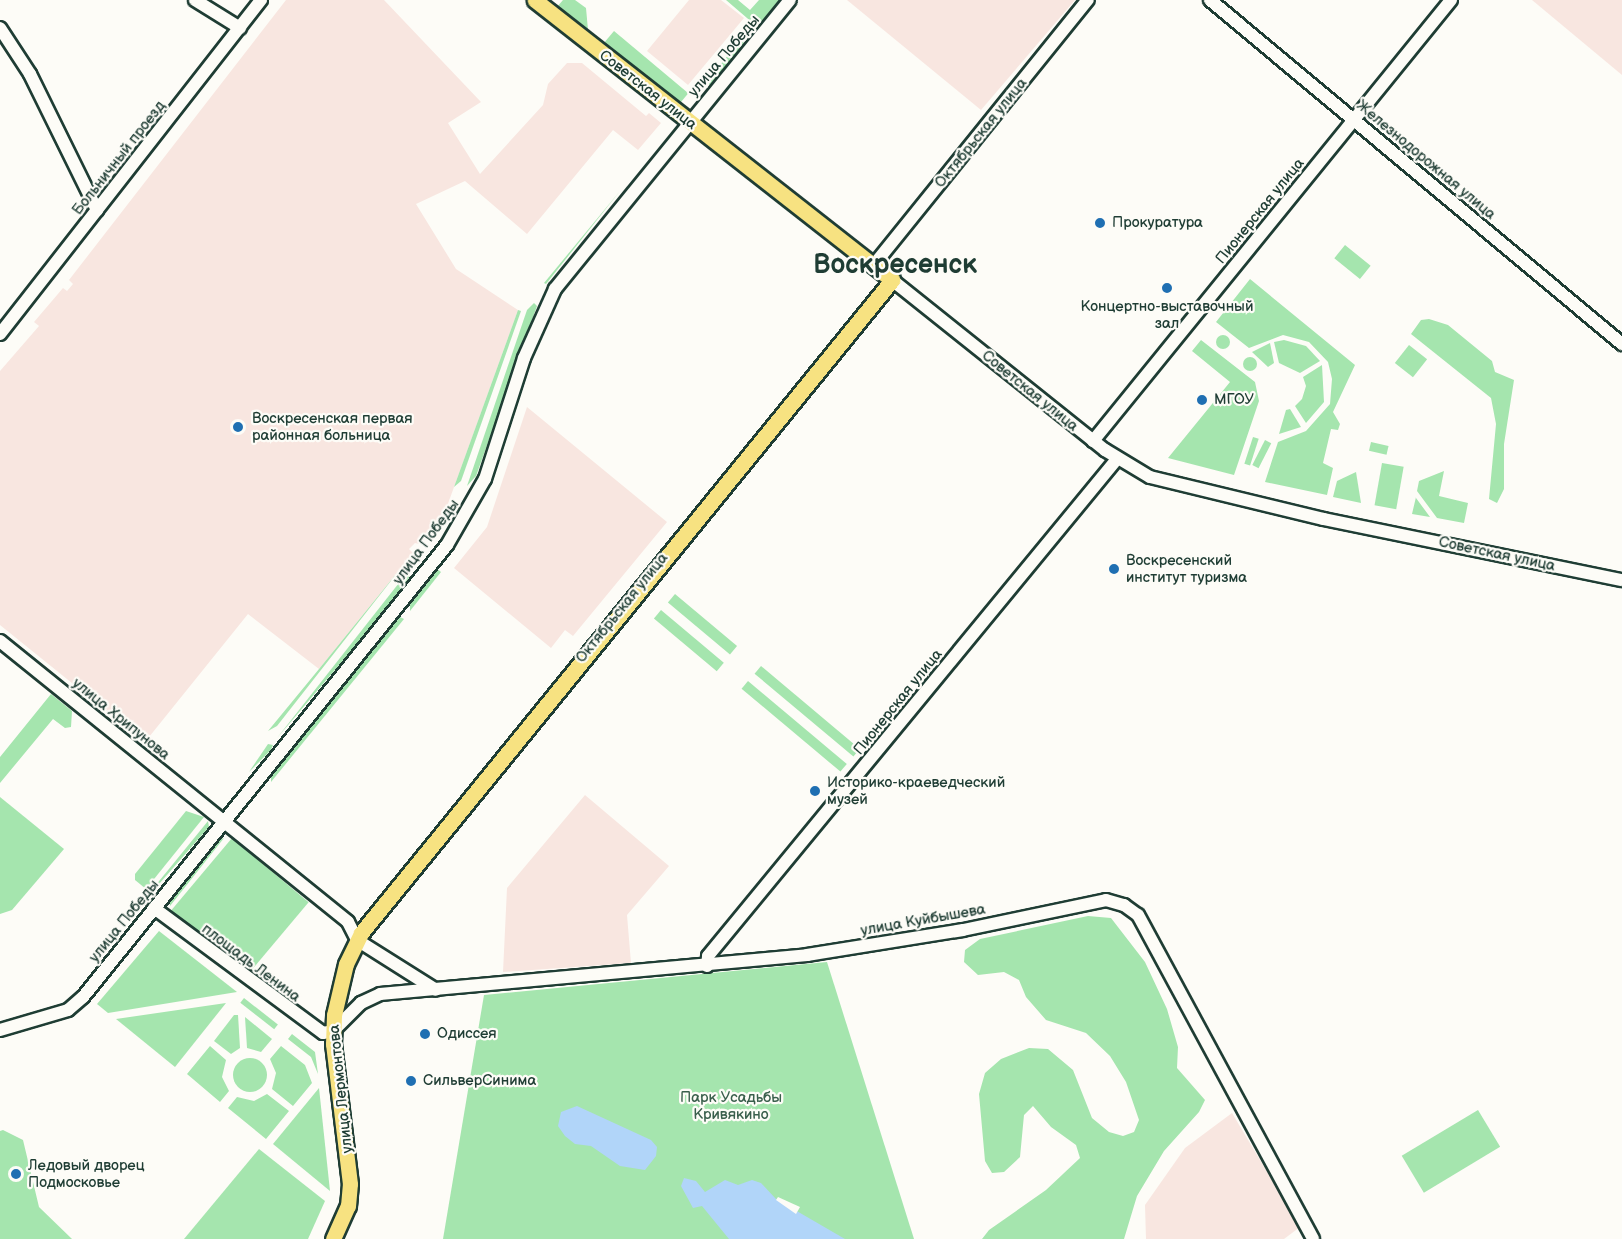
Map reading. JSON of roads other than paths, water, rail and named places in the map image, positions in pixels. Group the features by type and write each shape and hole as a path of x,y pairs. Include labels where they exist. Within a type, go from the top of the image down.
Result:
{"main road":[{"name":"Советская улица","path":"535,0 892,280"},
{"name":"Октябрьская улица","path":"357,940 423,851 892,280"},
{"name":"улица Лермонтова","path":"333,1239 348,1206 350,1184 333,1031 337,993 357,940"}],"street":[{"path":"195,0 240,28"},
{"name":"Больничный проезд","path":"0,334 261,0"},
{"name":"улица Победы","path":"0,1030 76,1004 464,521 484,479 546,303 563,276 790,0"},
{"name":"Октябрьская улица","path":"873,266 1088,0"},
{"name":"Железнодорожная улица","path":"1210,0 1622,344"},
{"name":"Пионерская улица","path":"1093,441 1451,0"},
{"path":"0,28 30,74 97,210"},
{"name":"Советская улица","path":"892,280 1117,459 1163,482 1622,580"},
{"name":"Пионерская улица","path":"707,966 708,956 1117,459"},
{"name":"улица Хрипунова","path":"0,641 223,821"},
{"path":"223,821 348,922 357,940 436,990"},
{"name":"улица Куйбышева","path":"333,1031 368,998 807,955 963,930 1106,900 1124,905 1138,915 1313,1239"},
{"name":"площадь Ленина","path":"154,908 319,1032 333,1031"}],"water":[{"path":"577,1106 651,1140 657,1147 656,1156 645,1170 620,1166 591,1146 575,1144 558,1126 561,1112"},
{"path":"684,1178 696,1181 705,1192 725,1180 738,1185 752,1180 761,1183 776,1199 845,1239 729,1239 702,1206 693,1208 681,1186"}],"place":[{"name":"Прокуратура","path":"1100,223"},
{"name":"Концертно-выставочный зал","path":"1167,288"},
{"name":"МГОУ","path":"1202,400"},
{"name":"Воскресенская первая районная больница","path":"238,427"},
{"name":"Воскресенский институт туризма","path":"1114,569"},
{"name":"Историко-краеведческий музей","path":"815,791"},
{"name":"Одиссея","path":"425,1034"},
{"name":"СильверСинима","path":"411,1081"},
{"name":"Ледовый дворец Подмосковье","path":"16,1174"}],"district":[{"name":"Воскресенск","path":"895,266"}],"park label":[{"name":"Парк Усадьбы Кривякино","path":"731,1106"}]}
